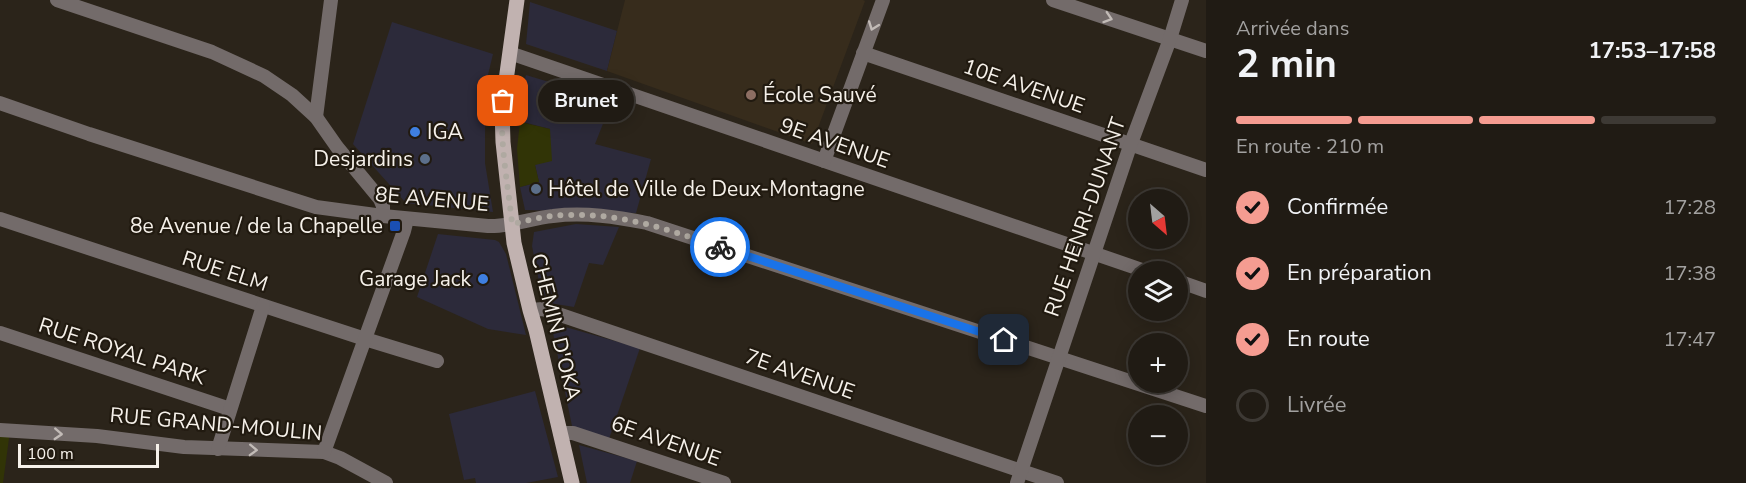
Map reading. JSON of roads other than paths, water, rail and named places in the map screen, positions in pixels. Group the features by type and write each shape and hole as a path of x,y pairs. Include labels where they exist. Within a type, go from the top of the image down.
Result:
{"main road":[{"name":"CHEMIN D'OKA","path":"517,0 502,120 504,160 514,243 572,483"}],"street":[{"path":"57,0 212,52 264,76 292,95 316,117 337,147 380,199 383,216"},
{"path":"316,117 331,0"},
{"path":"824,161 883,0"},
{"path":"1053,0 1206,51"},
{"name":"RUE HENRI-DUNANT","path":"1019,477 1130,146 1182,0"},
{"name":"9E AVENUE","path":"510,52 1128,265"},
{"name":"10E AVENUE","path":"863,53 1130,146 1206,170"},
{"name":"8E AVENUE","path":"0,103 316,207 407,219 493,226 566,215 606,216 647,223 1206,406"},
{"name":"RUE ELM","path":"0,219 437,361"},
{"path":"324,452 407,219"},
{"path":"1188,285 1206,291"},
{"path":"218,449 263,306"},
{"name":"7E AVENUE","path":"530,310 543,309 1019,477 1057,483"},
{"name":"RUE ROYAL PARK","path":"0,333 230,410"},
{"name":"RUE GRAND-MOULIN","path":"0,430 97,436 184,447 324,452 386,483"},
{"name":"6E AVENUE","path":"560,433 573,433 724,483"}],"place":[{"name":"École Sauvé","path":"751,95"},
{"name":"Brunet","path":"503,101"},
{"name":"IGA","path":"415,132"},
{"name":"Desjardins","path":"425,159"},
{"name":"Hôtel de Ville de Deux-Montagne","path":"536,189"},
{"name":"8e Avenue / de la Chapelle","path":"395,226"},
{"name":"Garage Jack","path":"483,279"}]}
